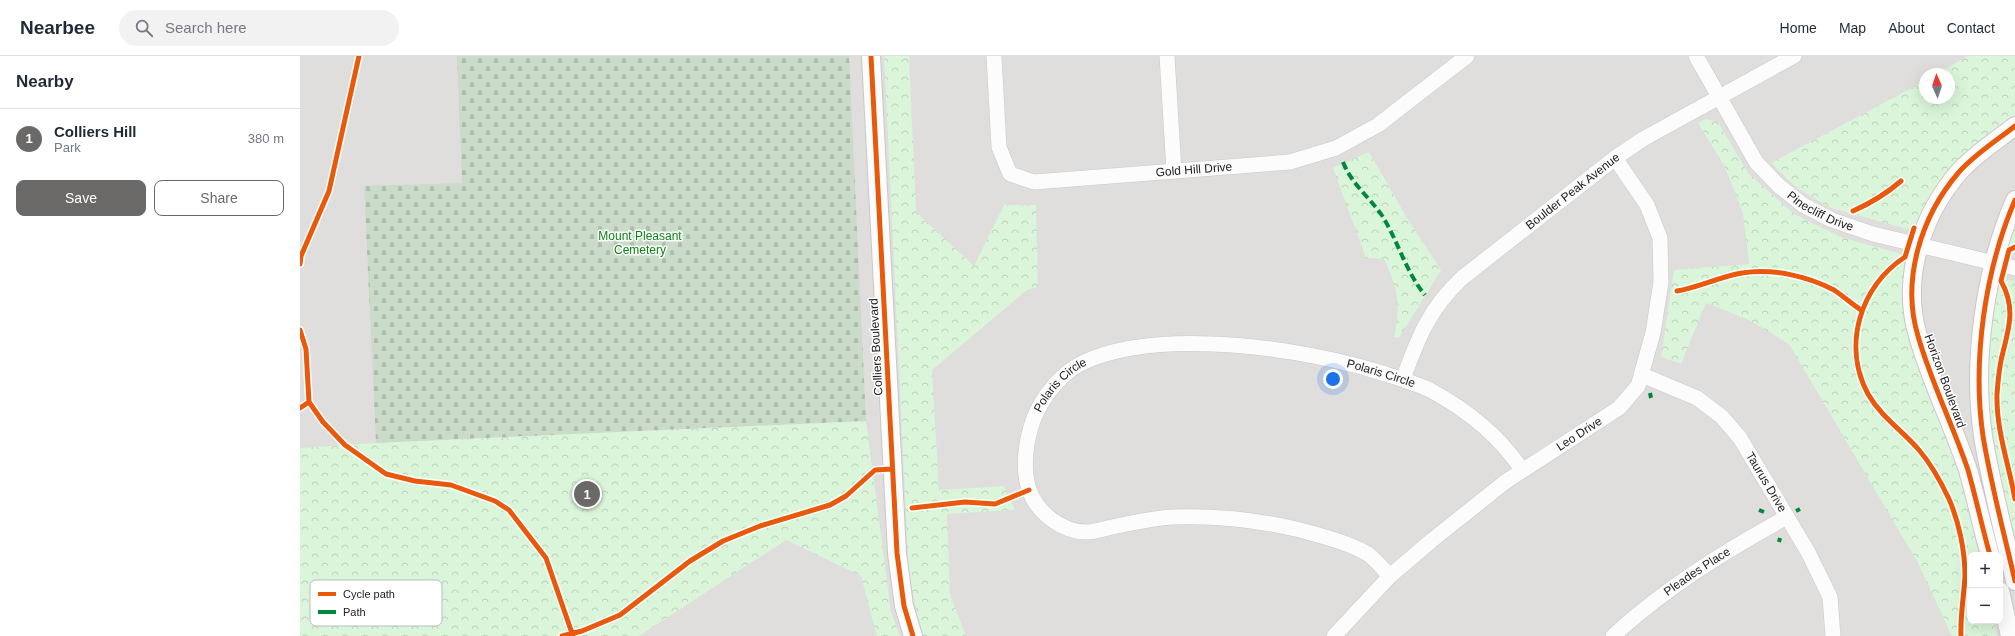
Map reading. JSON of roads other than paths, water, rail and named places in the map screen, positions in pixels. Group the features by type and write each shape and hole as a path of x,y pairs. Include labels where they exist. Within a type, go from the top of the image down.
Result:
{"street":[{"name":"Colliers Boulevard","path":"871,56 896,553 904,606 913,636"},
{"name":"Gold Hill Drive","path":"994,56 999,147 1010,174 1034,182 1290,162 1336,148 1378,125 1467,56"},
{"path":"1167,56 1174,171"},
{"name":"Pinecliff Drive","path":"1696,56 1756,162 1779,186 1803,205 1832,220 1874,234 2015,268"},
{"name":"Boulder Peak Avenue","path":"1402,379 1424,325 1444,295 1462,278 1615,158 1643,139 1794,56"},
{"name":"Horizon Boulevard","path":"1989,552 1968,470 1917,335 1912,289 1914,265 1918,245 1934,209 1959,173 1978,154 2015,126"},
{"name":"Leo Drive","path":"1334,636 1390,576 1437,536 1522,470 1620,408 1638,386 1653,333 1661,282 1660,238 1647,205 1615,158"},
{"name":"Horizon Boulevard","path":"2015,200 2007,219 1984,313 1981,342 1980,396 1983,435 1991,478 2015,581"},
{"name":"Polaris Circle","path":"1390,576 1368,554 1342,542 1297,528 1252,520 1172,518 1087,532 1064,527 1043,513 1029,490 1026,463 1027,443 1039,405 1052,388 1081,363 1101,355 1123,350 1163,345 1255,347 1307,354 1355,364 1428,389 1475,419 1496,436 1522,470"},
{"name":"Taurus Drive","path":"1642,375 1697,398 1722,417 1740,438 1808,552 1830,597 1833,636"},
{"name":"Pleades Place","path":"1613,636 1634,617 1699,568 1787,517"},
{"path":"2003,604 2010,636"}],"place":[{"name":"Colliers Hill","path":"587,494"}],"park label":[{"name":"Mount Pleasant Cemetery","path":"640,243"}]}
